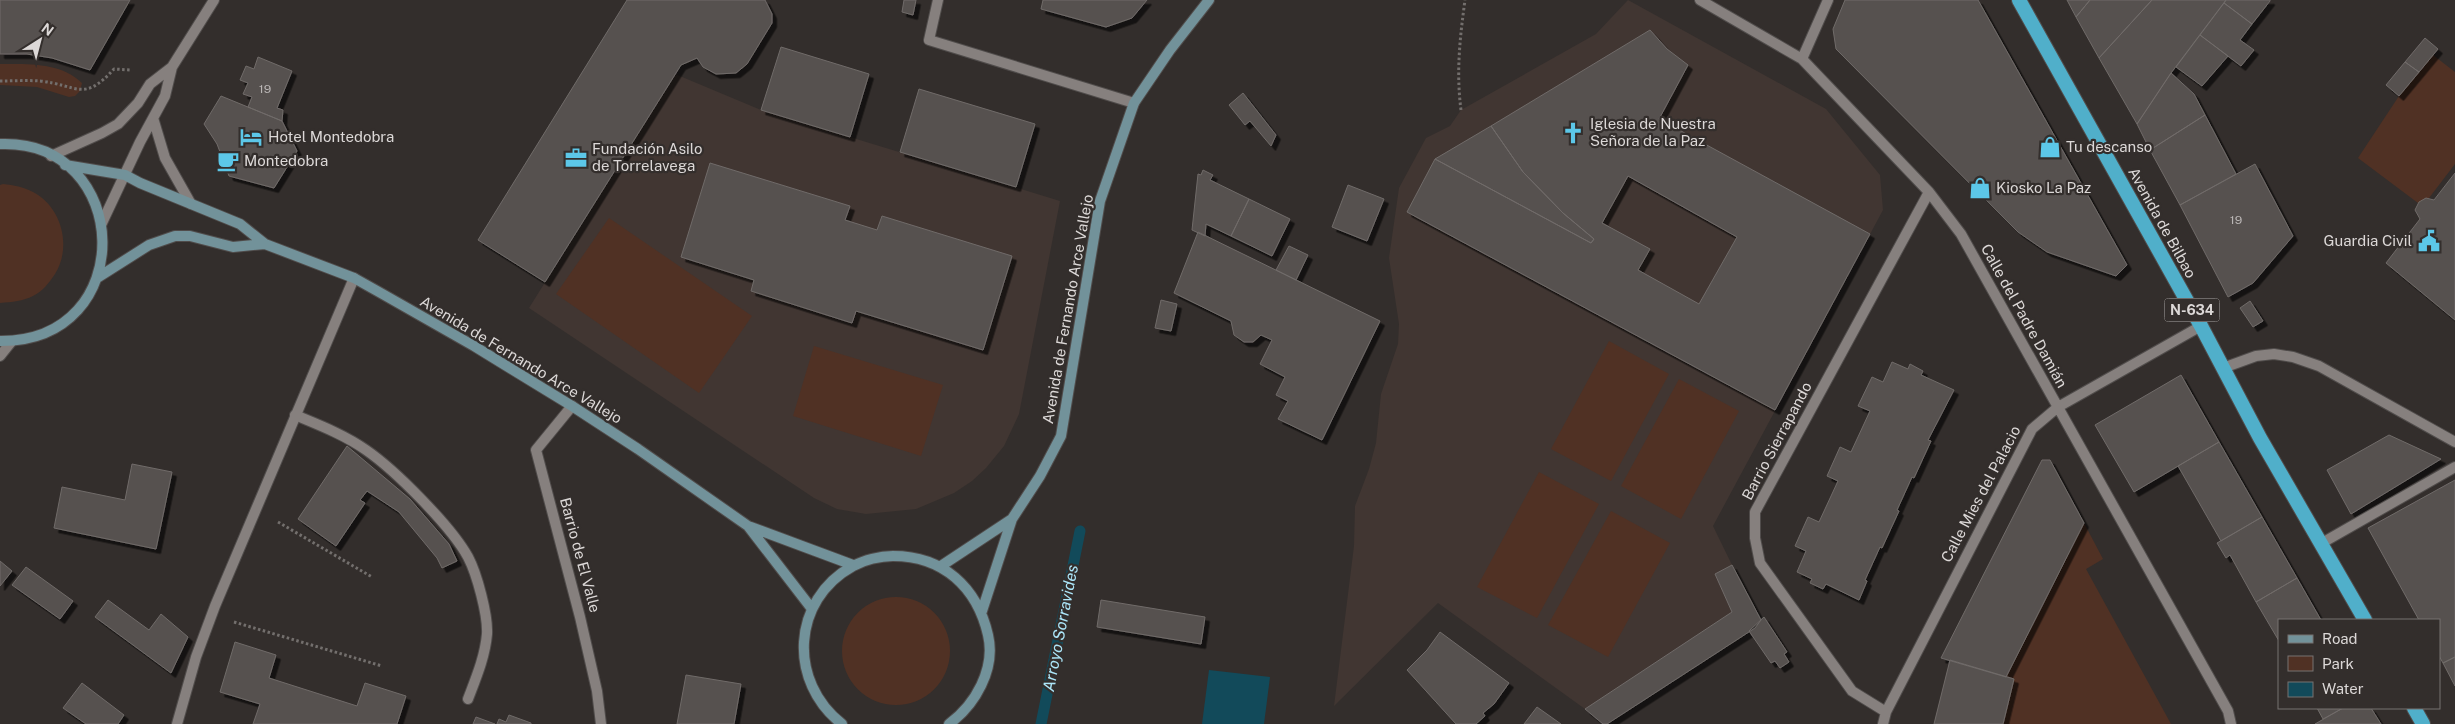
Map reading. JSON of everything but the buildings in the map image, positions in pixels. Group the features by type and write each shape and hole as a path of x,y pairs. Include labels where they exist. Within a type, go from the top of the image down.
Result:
{"highway":[{"name":"Avenida de Bilbao","path":"2019,0 2364,619"},
{"path":"2415,709 2423,724"}],"main road":[{"name":"Avenida de Fernando Arce Vallejo","path":"982,611 1012,519 1040,476 1061,436 1100,202 1134,103 1170,50 1209,0"},
{"path":"0,144 22,146 51,156 65,165 88,189 95,204 101,225 103,250 97,278 90,293 70,317 43,334 12,341 0,341"},
{"name":"Avenida de Fernando Arce Vallejo","path":"65,165 125,174 140,183 240,224 265,244 354,278 474,346 572,406 638,449 748,526 853,565"},
{"name":"Avenida de Fernando Arce Vallejo","path":"97,278 148,245 175,236 190,236 233,247 265,244"},
{"name":"Avenida de Fernando Arce Vallejo","path":"941,566 1012,519"},
{"name":"Avenida de Fernando Arce Vallejo","path":"748,526 812,609"},
{"path":"842,724 823,706 810,683 803,658 804,633 812,609 829,584 853,565 882,556 912,556 941,566 965,585 982,611 989,638 988,666 978,692 962,715 949,724"}],"street":[{"path":"51,156 118,124 138,103 150,84 172,66 214,0"},
{"path":"938,0 929,40 1134,103"},
{"name":"Calle del Padre Damián","path":"1700,0 1802,59 1929,192 1961,234 2228,711 2231,724"},
{"path":"1802,59 1828,0"},
{"path":"101,225 165,96 172,66"},
{"path":"153,118 166,158 191,204"},
{"name":"Barrio Sierrapando","path":"1886,712 1852,690 1760,563 1755,538 1755,512 1929,192"},
{"path":"177,724 196,657 211,616 354,278"},
{"name":"Calle Mies del Palacio","path":"1883,724 1886,712 2032,429 2058,407 2201,326"},
{"path":"0,356 12,341"},
{"path":"2223,368 2256,356 2274,354 2293,357 2318,366 2455,442"},
{"name":"Barrio de El Valle","path":"572,406 536,450 580,616 597,691 601,724"},
{"path":"295,415 340,435 367,450 433,512 469,558 482,600 487,633 480,671 468,699"},
{"path":"2322,544 2455,466"}],"path":[{"path":"1460,110 1458,83 1459,50 1465,0"},
{"path":"0,81 41,81 84,91 101,84 114,69 136,70"},
{"path":"255,510 372,577"},
{"path":"211,616 382,666"}],"shaded area":[{"path":"1628,0 1826,109 1880,175 1883,210 1713,526 1732,565 1715,574 1732,612 1585,709 1438,603 1334,706 1354,546 1355,506 1369,469 1376,443 1381,394 1398,344 1399,324 1389,258 1399,188 1426,138 1450,126 1461,110 1596,34"},
{"path":"675,74 761,110 1060,201 1019,414 1004,446 986,468 972,481 954,493 916,509 866,514 837,509 814,498 529,308"}],"green space":[{"path":"2433,55 2455,72 2455,164 2429,198 2418,203 2358,158 2399,96"},
{"path":"0,64 43,66 64,71 82,83 80,91 75,96 69,97 37,87 0,85"},
{"path":"3,184 33,192 51,207 61,228 63,252 55,274 37,294 13,302 0,303 0,185"},
{"path":"609,218 752,316 699,393 556,294"},
{"path":"1609,341 1669,374 1611,481 1551,449"},
{"path":"814,346 943,385 921,456 793,416"},
{"path":"1679,379 1739,411 1681,519 1621,486"},
{"path":"1539,472 1599,504 1537,618 1477,587"},
{"path":"1611,511 1670,543 1608,657 1548,625"},
{"path":"2084,523 2103,559 2086,569 2171,724 2003,724 2006,677"},
{"path":"896,597 917,601 934,613 946,630 950,651 946,672 934,689 917,701 896,705 875,701 858,689 846,672 842,651 846,630 858,613 875,601"}],"water":[{"path":"1209,670 1270,677 1264,724 1202,724"}],"waterway":[{"name":"Arroyo Sorravides","path":"1041,724 1080,531"}],"place":[{"name":"Iglesia de Nuestra Señora de la Paz","path":"1573,133"},
{"name":"Hotel Montedobra","path":"251,137"},
{"name":"Tu descanso","path":"2050,147"},
{"name":"Fundación Asilo de Torrelavega","path":"576,158"},
{"name":"Montedobra","path":"228,161"},
{"name":"Kiosko La Paz","path":"1980,188"},
{"name":"Guardia Civil","path":"2429,241"}]}
